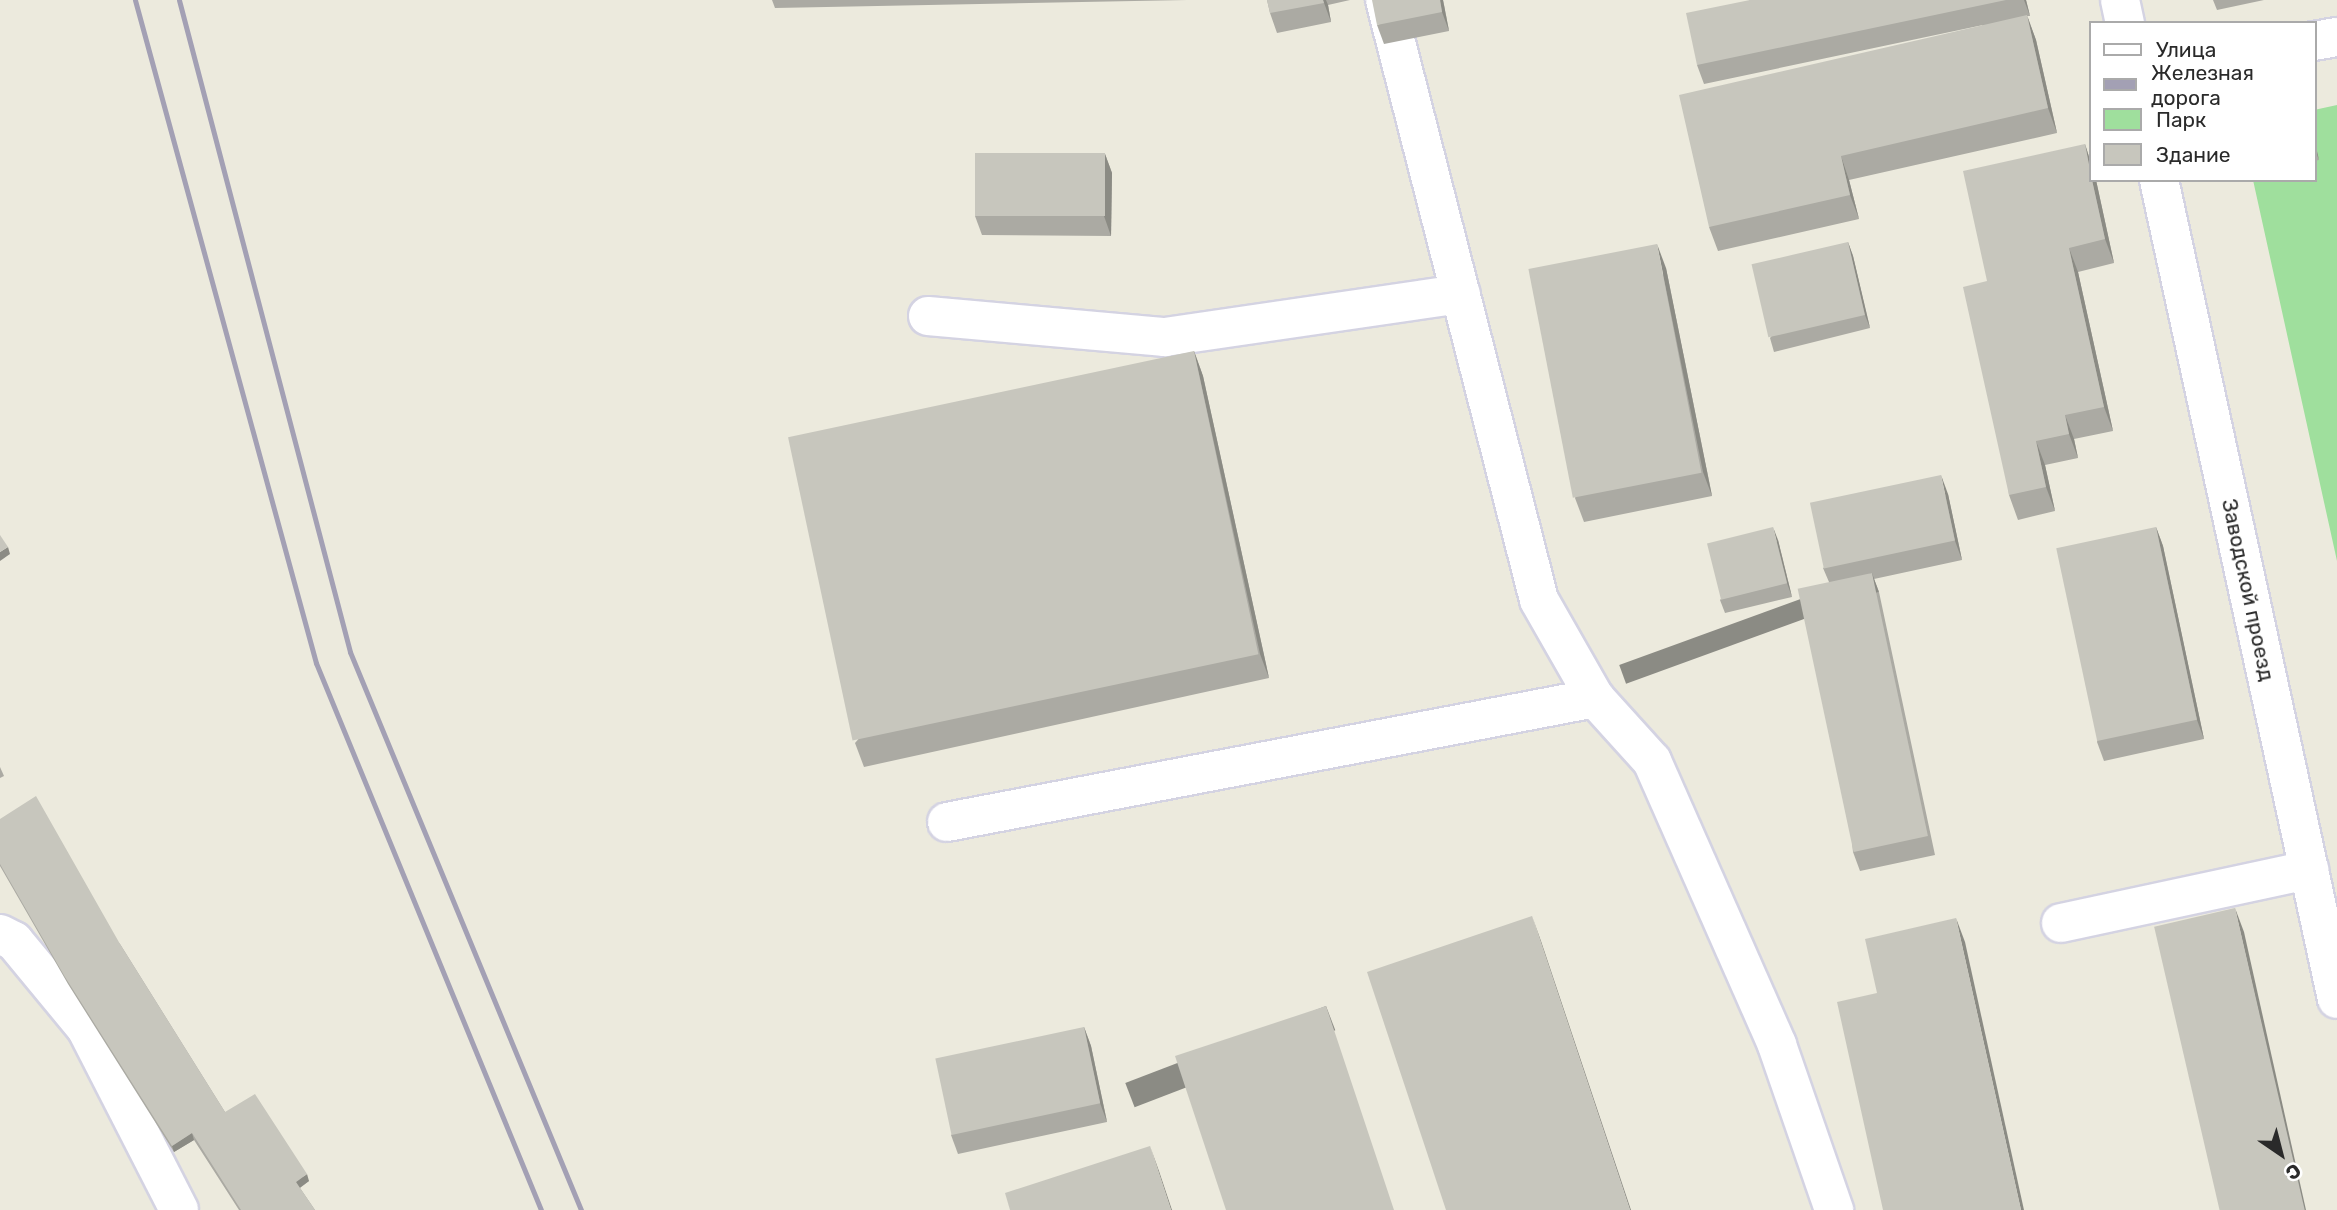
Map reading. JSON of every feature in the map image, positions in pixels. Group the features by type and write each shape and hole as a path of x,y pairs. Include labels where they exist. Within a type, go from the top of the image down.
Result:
{"street":[{"path":"1385,0 1539,600 1595,698 1652,761 1777,1045 1834,1210"},
{"path":"2120,0 2124,21"},
{"path":"2316,41 2337,37"},
{"name":"Заводской проезд","path":"2159,182 2337,999"},
{"path":"928,316 1165,337 1461,294"},
{"path":"947,822 1595,698"},
{"path":"2061,923 2309,870"},
{"path":"0,934 15,941 86,1028 179,1210"}],"green space":[{"path":"2337,105 2337,561 2253,182 2316,182 2316,110"}],"building":[{"path":"1267,0 1323,0 1324,3 1270,13"},
{"path":"1372,0 1440,0 1442,12 1377,25"},
{"path":"1750,0 2006,0 1697,65 1686,13"},
{"path":"2027,15 2048,108 1841,156 1850,195 1709,227 1679,95"},
{"path":"2085,144 2088,182 2092,182 2105,239 2069,248 2104,407 2065,415 2069,434 2036,441 2046,487 2009,495 1963,287 1987,281 1963,171"},
{"path":"975,153 1105,153 1105,216 975,216"},
{"path":"1848,242 1865,315 1768,337 1752,264"},
{"path":"1657,244 1701,473 1573,498 1528,269"},
{"path":"1194,351 1258,654 853,741 788,437"},
{"path":"1941,475 1955,541 1824,568 1810,503"},
{"path":"1773,527 1787,583 1721,600 1707,543"},
{"path":"2156,527 2197,720 2097,741 2056,548"},
{"path":"0,535 8,547 0,552"},
{"path":"1872,573 1928,836 1854,852 1798,589"},
{"path":"36,796 120,944 225,1112 255,1094 307,1174 296,1182 315,1210 241,1210 192,1133 172,1146 65,977 0,864 0,819"},
{"path":"2235,908 2305,1210 2220,1210 2154,927"},
{"path":"1532,916 1630,1210 1446,1210 1367,972"},
{"path":"1956,918 2021,1210 1883,1210 1837,1002 1877,993 1865,939"},
{"path":"1326,1006 1394,1210 1226,1210 1175,1056"},
{"path":"1084,1027 1100,1103 952,1135 935,1059"},
{"path":"1150,1146 1171,1210 1010,1210 1005,1193"}],"railway":[{"path":"135,0 316,663 541,1210"},
{"path":"179,0 350,652 581,1210"}]}
